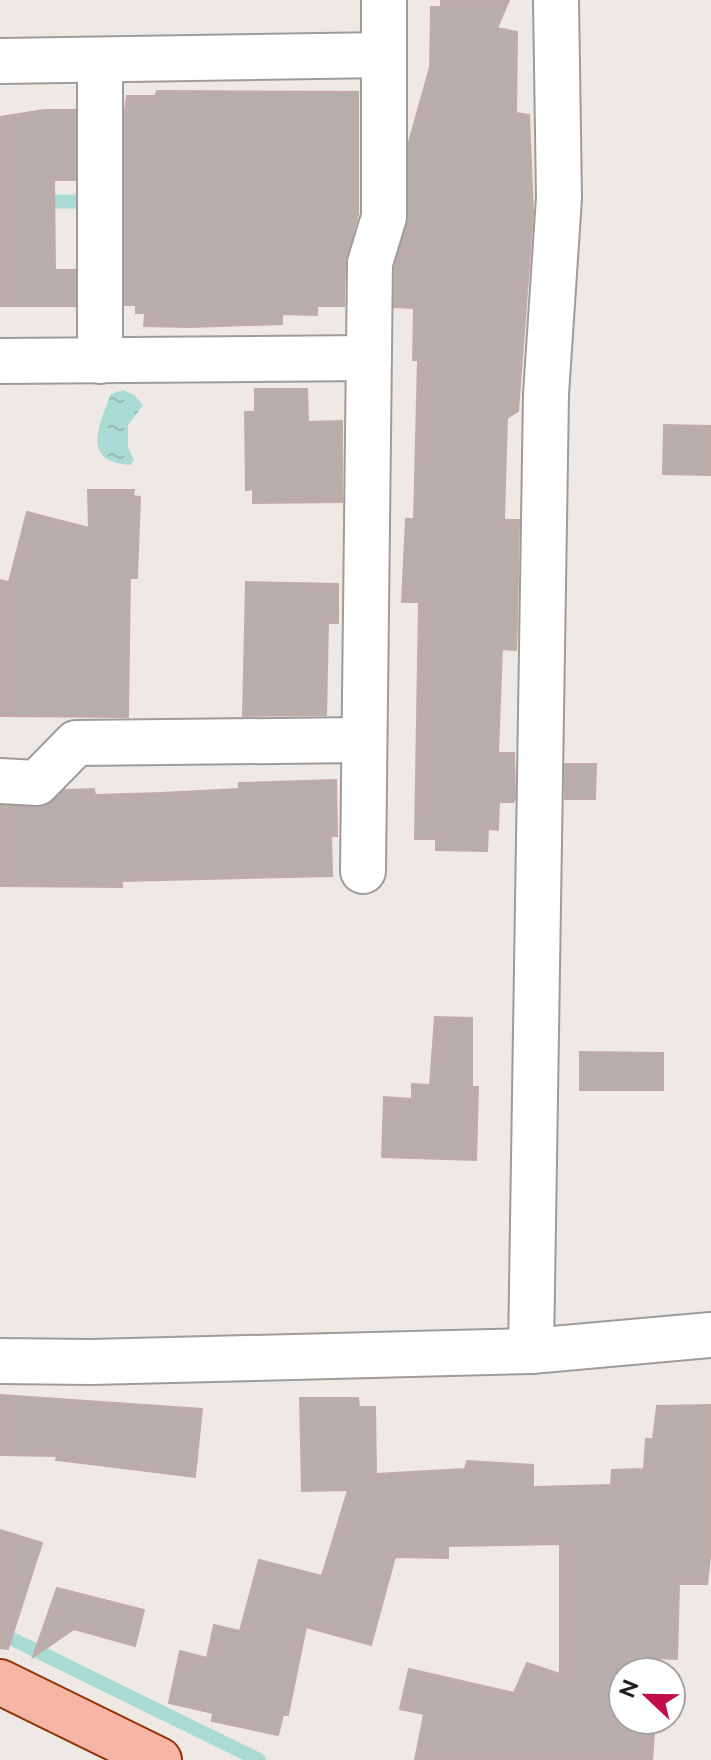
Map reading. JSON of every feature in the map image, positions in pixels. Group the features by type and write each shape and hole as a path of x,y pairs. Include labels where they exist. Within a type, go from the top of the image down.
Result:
{"main road":[{"path":"0,1682 159,1760"}],"street":[{"path":"363,871 362,740 370,263 384,217 384,0"},
{"path":"531,1351 546,394 559,198 556,0"},
{"path":"0,61 384,55"},
{"path":"100,60 100,361"},
{"path":"0,361 369,358"},
{"path":"0,781 37,783 76,743 362,740"},
{"path":"0,1361 91,1362 531,1351 711,1335"}],"water":[{"path":"123,390 134,395 143,405 128,425 128,447 134,460 130,465 105,457 99,449 98,440 111,394"}],"building":[{"path":"441,0 509,0 497,28 517,32 516,113 529,115 533,213 518,411 507,418 504,520 519,520 516,650 502,649 498,753 514,753 515,799 513,802 499,802 498,830 488,829 487,851 436,850 436,839 415,839 419,602 402,602 406,519 414,519 418,360 413,360 414,308 394,307 395,267 409,217 409,142 430,67 431,7 441,7"},
{"path":"157,91 358,92 358,215 345,262 344,306 317,306 317,315 282,314 282,324 190,327 144,326 145,313 136,313 136,305 125,305 127,96 155,96"},
{"path":"44,110 75,110 75,180 54,180 55,270 75,270 75,306 0,306 0,117"},
{"path":"255,389 307,389 308,422 342,421 342,502 253,503 253,489 246,490 245,412 255,412"},
{"path":"664,425 711,426 711,475 663,474"},
{"path":"88,490 134,490 133,496 140,497 137,578 130,578 128,717 0,716 0,580 9,582 27,512 89,528"},
{"path":"246,582 338,584 338,623 328,623 326,715 243,716"},
{"path":"565,764 596,764 595,799 565,799"},
{"path":"336,780 337,836 331,836 332,876 122,881 122,887 0,886 0,806 45,806 65,790 94,789 95,795 161,793 239,789 239,783"},
{"path":"435,1017 472,1018 472,1087 478,1087 476,1160 382,1157 384,1097 412,1099 412,1084 430,1085"},
{"path":"580,1052 663,1053 663,1090 580,1090"},
{"path":"0,1395 202,1409 195,1477 56,1460 57,1456 0,1455"},
{"path":"300,1398 358,1398 359,1407 375,1407 376,1474 465,1469 467,1461 533,1465 533,1487 611,1485 612,1470 644,1469 646,1439 653,1439 657,1406 711,1405 711,1547 707,1584 679,1584 677,1656 607,1656 607,1736 654,1736 652,1760 415,1760 424,1714 400,1709 409,1669 514,1693 527,1663 560,1674 560,1544 448,1546 448,1558 395,1557 371,1645 306,1627 288,1715 283,1715 278,1735 212,1721 213,1713 169,1703 180,1651 207,1658 214,1625 240,1631 259,1560 322,1576 348,1490 302,1491"},
{"path":"0,1530 42,1543 8,1649 0,1648"},
{"path":"57,1588 144,1610 135,1646 74,1629 33,1657"}],"waterway":[{"path":"0,202 144,201"},
{"path":"0,1633 259,1760"}]}
